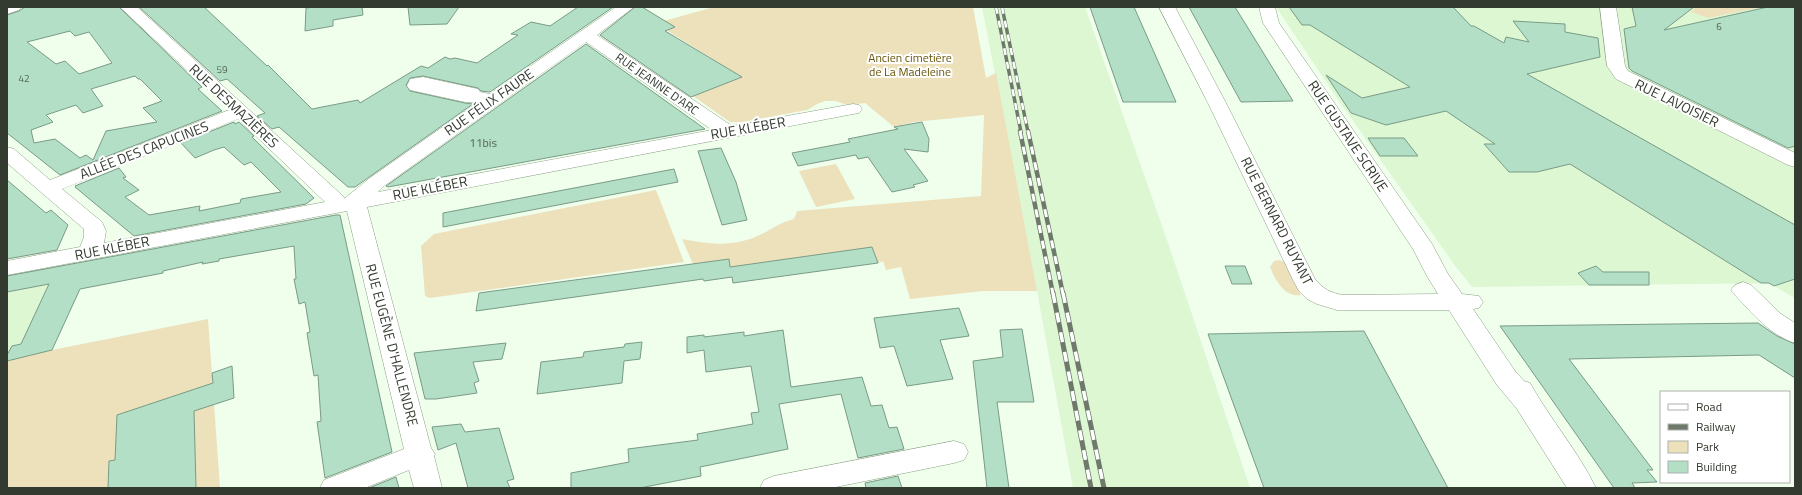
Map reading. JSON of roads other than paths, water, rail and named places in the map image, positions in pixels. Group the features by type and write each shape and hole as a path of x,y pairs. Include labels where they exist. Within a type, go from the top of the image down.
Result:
{"street":[{"path":"7,9 14,7"},
{"name":"RUE DESMAZIÈRES","path":"128,7 240,112 348,203"},
{"name":"RUE FÉLIX FAURE","path":"348,203 483,98 586,35 626,7"},
{"name":"RUE BERNARD RUYANT","path":"1167,7 1224,117 1304,280 1312,291 1326,300 1343,303 1464,302"},
{"name":"RUE GUSTAVE SCRIVE","path":"1258,7 1269,15 1424,249 1438,276 1464,302 1512,385 1528,403 1581,482"},
{"name":"RUE LAVOISIER","path":"1608,7 1614,61 1622,74 1640,85 1795,161"},
{"name":"RUE JEANNE D'ARC","path":"586,35 728,132"},
{"name":"RUE KLÉBER","path":"7,268 853,109"},
{"name":"ALLÉE DES CAPUCINES","path":"47,188 240,112"},
{"path":"7,153 94,227 96,232 88,253"},
{"name":"RUE EUGÈNE D'HALLENDRE","path":"348,203 421,454 428,488"},
{"path":"1743,290 1773,320 1795,334"},
{"path":"774,488 954,452"},
{"path":"334,488 421,454"}],"railway":[{"path":"996,7 1021,132"},
{"path":"1002,7 1028,132"},
{"path":"1020,131 1053,294"},
{"path":"1028,131 1063,294"},
{"path":"1053,293 1091,488"},
{"path":"1063,293 1104,488"}],"park label":[{"name":"Ancien cimetière de La Madeleine","path":"910,65"}]}
